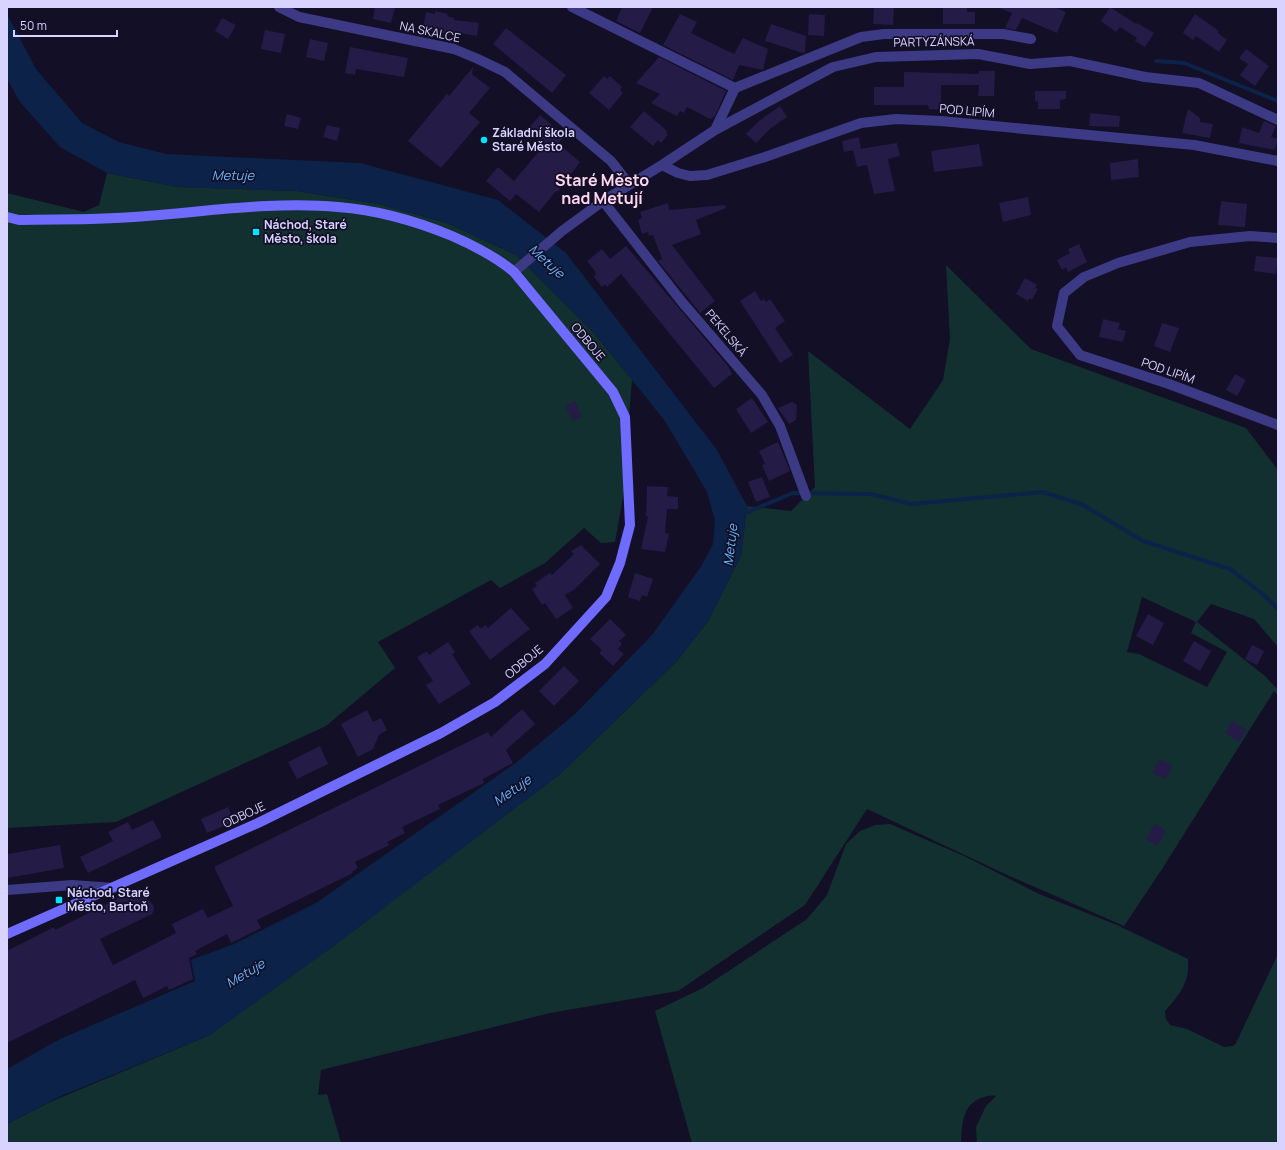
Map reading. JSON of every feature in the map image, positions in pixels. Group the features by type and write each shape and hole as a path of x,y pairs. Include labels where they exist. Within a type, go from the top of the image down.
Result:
{"street":[{"name":"NA SKALCE","path":"279,7 299,17 454,49 505,72 612,161 629,184"},
{"path":"572,7 735,88 715,130"},
{"name":"PARTYZÁNSKÁ","path":"735,88 861,37 884,34 995,34 1031,39"},
{"name":"PARTYZÁNSKÁ","path":"518,269 562,231 603,201 715,130 834,67 876,57 978,54 1030,64 1070,61 1145,78 1199,83 1278,120"},
{"name":"POD LIPÍM","path":"662,165 678,173 690,176 707,175 765,157 860,123 896,119 940,121 1194,145 1278,161"},
{"name":"PEKELSKÁ","path":"603,201 682,302 762,395 780,426 806,496"},
{"name":"ODBOJE","path":"7,217 19,220 115,218 280,206 338,207 400,218 440,231 481,249 518,269 613,392 625,416 630,526 620,563 606,597 545,664 495,702 441,733 265,820 59,913 7,934"},
{"name":"POD LIPÍM","path":"1278,238 1250,236 1190,242 1118,263 1084,277 1064,293 1057,326 1080,355 1168,384 1278,425"},
{"name":"ODBOJE","path":"7,890 72,885 114,888"}],"green space":[{"path":"107,173 178,187 297,191 379,204 447,223 516,255 594,333 632,380 627,441 627,474 615,542 601,543 584,528 545,563 500,588 491,580 378,642 395,668 326,726 116,822 7,828 7,193 84,212 99,205"},
{"path":"946,265 1031,349 1246,428 1278,470 1278,647 1254,619 1211,604 1197,622 1265,676 1276,688 1278,686 1278,696 1274,691 1162,869 1124,926 1005,874 867,809 805,905 678,991 550,1013 321,1070 318,1095 327,1094 341,1143 7,1143 7,1124 50,1102 210,1035 559,775 677,661 708,621 741,556 747,506 791,511 815,487 808,351 910,429 943,380 950,339","holes":["1142,597 1196,622 1191,633 1227,652 1207,687 1139,654 1127,652"]},
{"path":"890,824 964,856 1039,894 1117,925 1188,959 1186,981 1175,999 1165,1011 1166,1019 1170,1025 1187,1029 1224,1047 1233,1046 1236,1043 1278,954 1278,1143 977,1143 976,1127 986,1106 996,1096 989,1096 983,1097 970,1105 964,1116 961,1143 692,1143 655,1011 703,988 807,919 827,895 846,844 860,831 875,825"}],"water":[{"name":"Metuje","path":"7,14 36,69 82,123 119,142 166,154 360,163 498,200 566,253 717,450 747,506 741,556 708,621 677,661 559,775 338,943 210,1035 59,1097 7,1124 7,1069 60,1039 195,981 191,960 234,944 316,903 517,762 575,714 652,635 702,565 713,544 715,521 707,492 665,421 594,333 516,255 447,223 379,204 297,191 178,187 107,173 60,147 20,102 7,79"}],"building":[{"path":"375,7 395,7 391,23 373,19"},
{"path":"622,7 653,7 640,33 616,21"},
{"path":"874,7 894,7 893,25 873,24"},
{"path":"943,7 967,7 967,12 975,12 975,24 943,24"},
{"path":"997,7 1054,7 1066,12 1057,33 1022,18 1016,30 1005,28 1012,13"},
{"path":"1110,7 1136,24 1137,23 1154,33 1145,47 1135,41 1137,38 1120,27 1116,32 1101,21"},
{"path":"435,11 448,14 447,16 454,18 454,20 479,23 477,36 452,32 451,35 423,29 426,12 435,14"},
{"path":"680,14 697,22 691,33 734,54 743,38 768,49 763,70 739,65 733,80 663,45"},
{"path":"809,14 825,15 824,36 808,35"},
{"path":"1195,14 1219,31 1218,33 1227,40 1219,52 1196,36 1193,40 1183,33"},
{"path":"222,18 236,25 228,39 215,31"},
{"path":"771,24 806,36 805,52 803,53 765,41"},
{"path":"506,28 566,75 552,93 493,44"},
{"path":"265,30 285,34 281,53 261,49"},
{"path":"310,39 328,43 324,61 306,57"},
{"path":"350,47 408,58 404,77 356,69 355,75 345,73"},
{"path":"1246,49 1269,66 1255,86 1240,75 1248,64 1239,58"},
{"path":"659,57 726,91 715,116 710,119 687,107 684,113 680,111 677,116 651,103 660,94 636,83"},
{"path":"473,67 472,74 490,88 469,113 480,122 441,168 408,141 447,94 449,96"},
{"path":"979,71 995,71 994,96 978,96 979,85 941,85 941,110 929,109 928,105 874,105 874,87 904,87 904,72 979,74"},
{"path":"604,76 607,79 610,76 622,87 620,90 623,93 609,110 589,93"},
{"path":"1035,91 1066,91 1066,99 1060,100 1060,109 1038,109 1038,101 1035,102"},
{"path":"780,106 787,117 771,128 756,143 746,134 759,121"},
{"path":"1188,109 1200,118 1200,122 1213,124 1210,138 1182,133"},
{"path":"644,111 667,131 666,132 668,135 661,143 658,140 653,146 630,127"},
{"path":"1090,113 1120,116 1119,127 1089,126"},
{"path":"287,114 301,118 298,129 284,126"},
{"path":"540,115 565,136 558,143 580,162 557,193 556,191 539,212 516,194 510,201 486,181 498,167 514,181 545,144 528,129"},
{"path":"1264,121 1276,126 1271,137 1278,139 1275,150 1239,143 1242,127 1259,133"},
{"path":"327,125 340,128 337,141 323,137"},
{"path":"859,137 861,149 844,152 842,141"},
{"path":"897,143 900,156 888,159 895,191 874,194 867,165 857,167 853,150"},
{"path":"979,144 983,166 934,172 931,151"},
{"path":"1138,159 1139,177 1111,180 1110,163"},
{"path":"1028,197 1031,215 1003,222 999,203"},
{"path":"1221,201 1247,204 1245,227 1218,225"},
{"path":"668,203 669,210 725,205 726,208 696,220 701,234 672,245 715,301 700,313 658,261 662,259 653,235 649,236 648,232 642,234 638,220 642,218 640,212"},
{"path":"1079,244 1087,262 1068,272 1066,267 1062,270 1057,260 1070,253 1068,249"},
{"path":"626,246 728,366 732,374 714,388 621,274 607,287 605,284 602,287 594,277 596,274 595,271 587,261 602,249 610,259"},
{"path":"1256,256 1278,258 1276,274 1254,271"},
{"path":"1025,278 1037,285 1035,288 1038,289 1032,300 1030,298 1028,301 1016,294"},
{"path":"755,291 761,301 764,299 766,302 770,299 785,321 775,328 793,355 780,363 740,301"},
{"path":"1103,319 1120,323 1118,329 1126,331 1123,342 1099,337"},
{"path":"1162,323 1179,328 1170,352 1154,346"},
{"path":"1235,374 1246,380 1237,396 1226,390"},
{"path":"752,398 768,422 751,433 736,409"},
{"path":"575,401 582,417 573,421 565,406"},
{"path":"792,402 797,405 796,420 789,424 778,408"},
{"path":"778,442 790,471 769,481 762,465 765,464 759,451"},
{"path":"762,477 770,497 756,502 748,482"},
{"path":"647,486 668,487 667,496 678,497 678,509 667,509 665,533 669,534 665,552 641,549 648,516 646,516"},
{"path":"581,545 600,564 575,589 565,595 573,608 556,619 545,603 542,605 532,589 537,586 535,583 550,573 552,575 574,554 571,551"},
{"path":"635,573 653,579 647,597 642,595 640,601 628,597"},
{"path":"511,608 530,629 490,660 469,631 478,625 480,629 486,625 488,628"},
{"path":"1148,614 1164,623 1153,645 1136,636"},
{"path":"610,619 626,635 619,641 622,644 618,649 624,654 613,666 599,653 602,650 590,639"},
{"path":"1194,641 1211,651 1200,671 1183,661"},
{"path":"448,642 455,652 452,654 471,684 439,704 426,685 433,681 417,657 427,651 429,655"},
{"path":"1252,645 1264,651 1257,665 1245,659"},
{"path":"564,666 579,681 554,706 539,691"},
{"path":"522,709 535,724 506,750 513,763 483,779 484,783 438,805 440,809 402,827 405,833 387,842 389,845 355,862 358,868 352,872 353,873 257,920 261,928 231,943 227,934 195,951 197,954 189,958 193,979 169,990 167,986 143,998 135,980 7,1043 7,951 54,927 55,930 138,888 154,906 154,910 152,914 100,939 113,965 176,933 172,924 203,909 208,918 233,906 214,867 488,732 491,737"},
{"path":"367,710 373,722 381,718 387,730 379,735 373,749 358,757 341,724"},
{"path":"1232,721 1247,730 1239,742 1225,733"},
{"path":"320,746 328,764 297,779 288,762"},
{"path":"1159,759 1172,766 1165,779 1152,773"},
{"path":"228,807 234,822 207,833 201,819"},
{"path":"153,820 162,837 88,873 80,857 113,841 108,832 128,822 132,830"},
{"path":"1155,824 1166,831 1157,846 1146,839"},
{"path":"60,845 64,868 7,878 7,854"}],"waterway":[{"path":"1156,61 1184,63 1278,101"},
{"path":"743,514 793,493 871,494 911,504 1043,492 1083,505 1143,541 1230,569 1264,595 1278,609"}],"place":[{"name":"Základní škola Staré Město","path":"484,140"},
{"name":"Náchod, Staré Město, škola","path":"256,232"},
{"name":"Náchod, Staré Město, Bartoň","path":"59,900"}],"district":[{"name":"Staré Město nad Metují","path":"602,189"}]}
